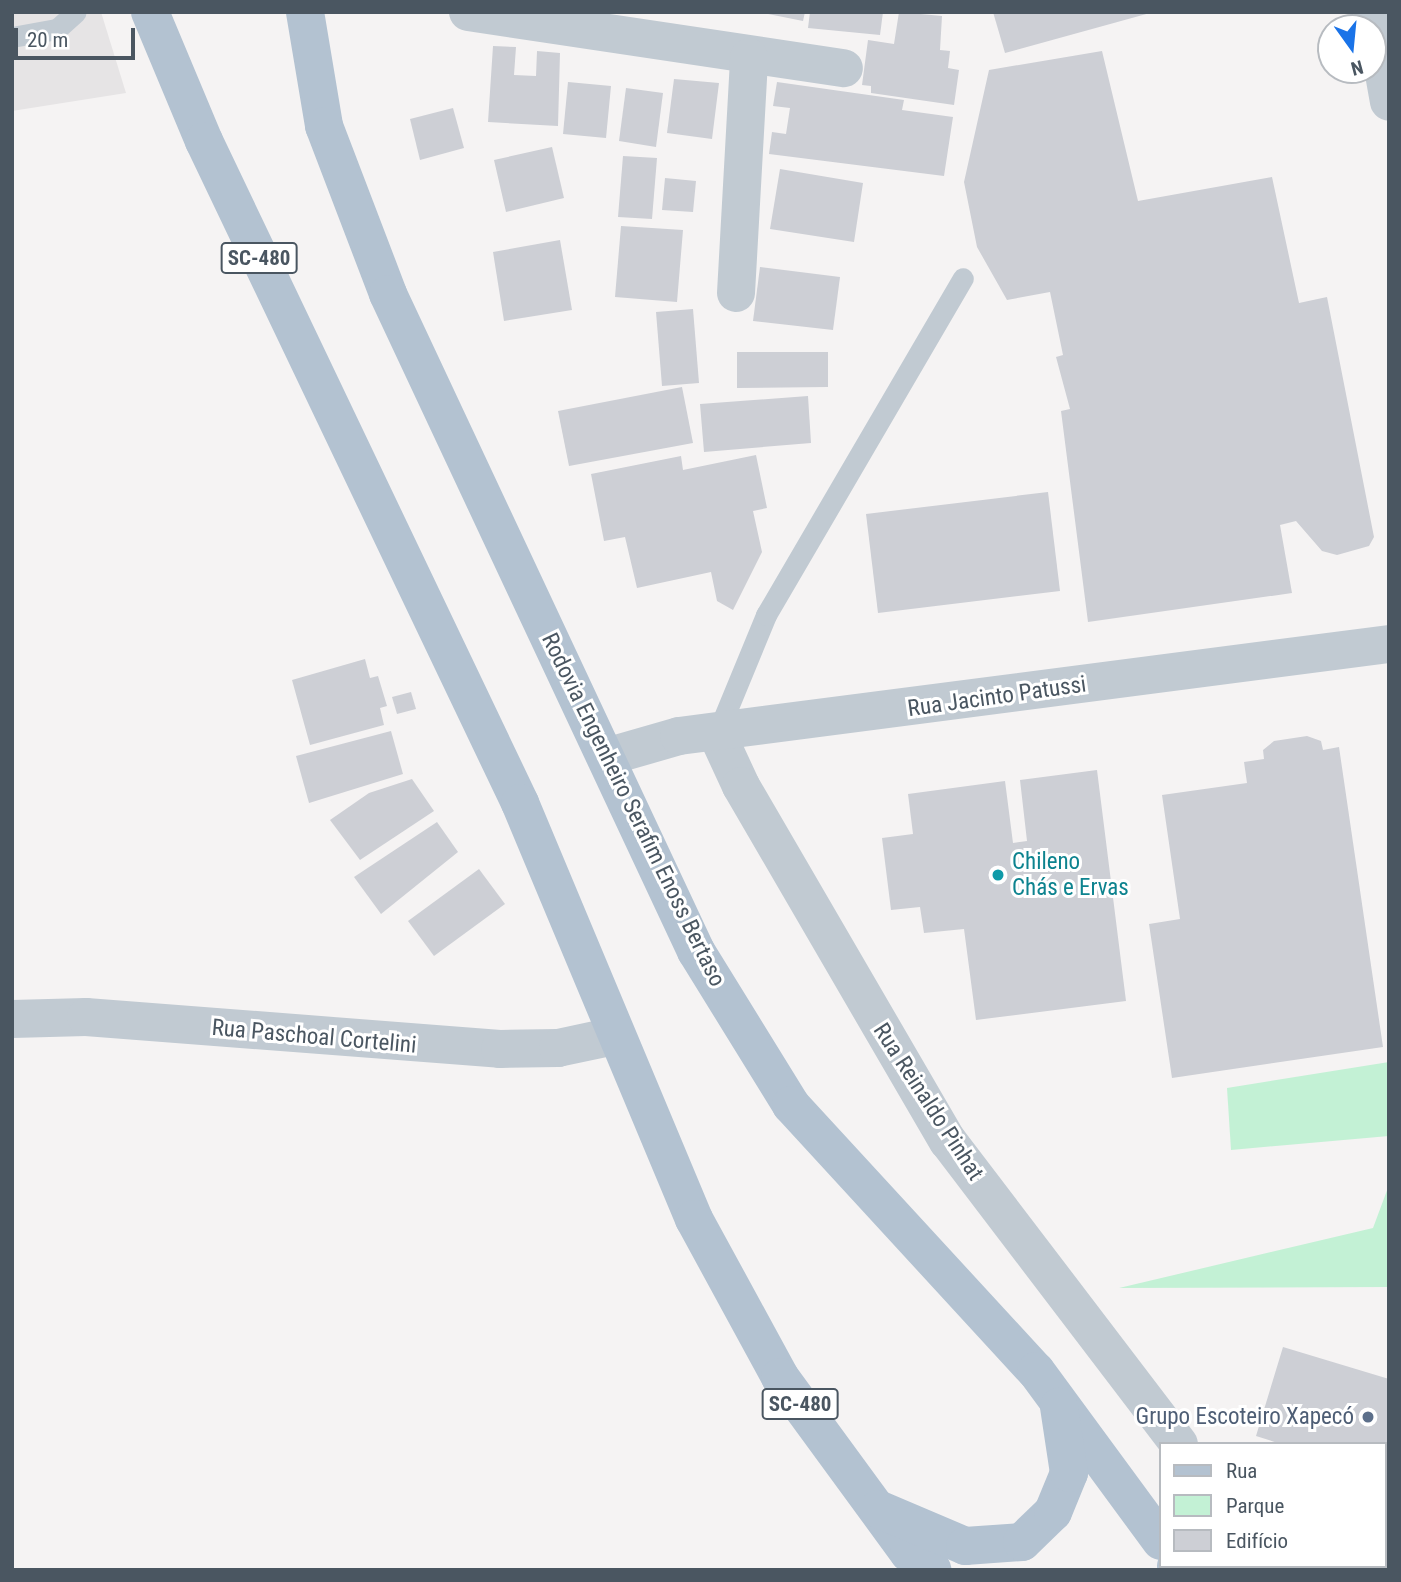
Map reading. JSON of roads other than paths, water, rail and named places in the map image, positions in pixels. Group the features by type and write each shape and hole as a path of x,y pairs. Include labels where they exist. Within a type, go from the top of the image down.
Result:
{"main road":[{"name":"SC-480","path":"150,12 165,51 520,803 614,1036 644,1089 694,1219 780,1377 909,1553 932,1570"},
{"name":"Rodovia Engenheiro Serafim Enoss Bertaso","path":"305,12 324,126 388,294 696,951 791,1105 1056,1397 1160,1540"},
{"path":"876,1508 965,1546 1022,1542 1053,1512 1069,1473 1066,1428 1056,1397"}],"street":[{"path":"468,12 749,57 844,68"},
{"path":"1373,12 1389,102"},
{"path":"736,293 749,57"},
{"name":"Rua Jacinto Patussi","path":"606,757 679,736 717,734 1389,644"},
{"name":"Rua Reinaldo Pinhat","path":"717,734 747,797 948,1141 1177,1442"},
{"name":"Rua Paschoal Cortelini","path":"12,1019 86,1017 475,1049 558,1048 614,1036"}],"lane":[{"path":"12,37 57,29 76,12"},
{"path":"717,734 766,615 964,278"}],"place":[{"name":"Chileno Chás e Ervas","path":"998,875"},
{"name":"Grupo Escoteiro Xapecó","path":"1368,1417"}]}
